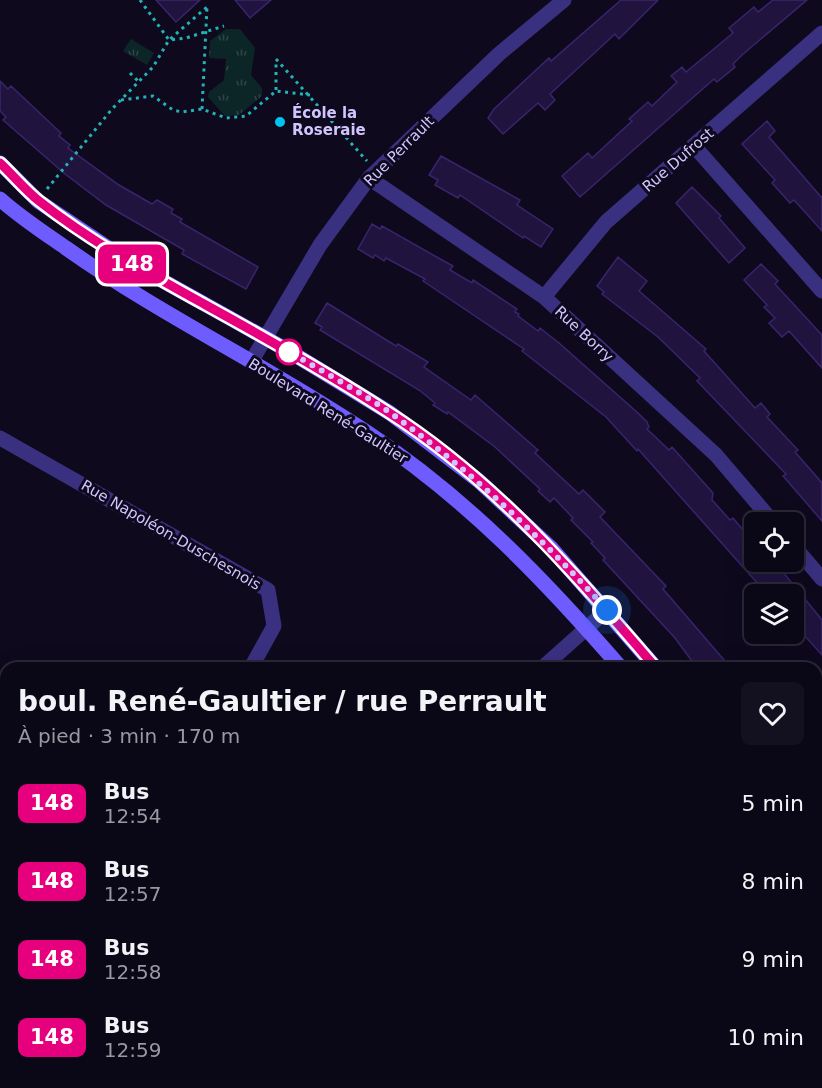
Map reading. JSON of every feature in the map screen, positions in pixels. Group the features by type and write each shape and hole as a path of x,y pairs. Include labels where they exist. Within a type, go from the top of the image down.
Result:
{"street":[{"name":"Rue Perrault","path":"251,362 320,245 373,175 499,54 564,0"},
{"name":"Rue Dufrost","path":"544,297 606,222 822,33"},
{"path":"694,146 822,291"},
{"name":"Boulevard René-Gaultier","path":"0,163 38,201 129,262 265,338 390,413 478,481 551,548 651,662"},
{"name":"Rue Borry","path":"373,175 544,297 716,455 764,512"},
{"name":"Boulevard René-Gaultier","path":"0,199 108,278 367,432 454,496 543,579 616,662"},
{"name":"Rue Napoléon-Duschesnois","path":"0,438 268,590 274,626 254,662"},
{"path":"804,558 822,579"},
{"path":"549,662 607,610"}],"path":[{"path":"140,0 169,40"},
{"path":"38,201 120,101 153,67 169,40 207,7 202,109"},
{"path":"169,40 224,27"},
{"path":"276,91 276,59 310,96 373,175"},
{"path":"130,73 139,82"},
{"path":"120,101 153,96 173,110 182,112 202,109 226,118 246,116 276,91 310,96"}],"green space":[{"path":"226,29 240,29 255,48 251,75 262,88 262,96 239,115 225,116 208,97 209,92 224,80 226,59 209,58 210,41"},
{"path":"131,39 154,53 147,65 123,51"}],"building":[{"path":"156,0 200,0 176,22"},
{"path":"235,0 271,0 250,18"},
{"path":"621,0 658,0 619,39 615,34 550,94 555,100 545,110 538,103 503,134 488,118 494,109 549,58 551,61"},
{"path":"773,0 807,0 742,55 733,64 735,67 717,82 714,79 580,197 562,176 588,153 592,158 632,121 629,119 648,102 652,106 677,82 671,76 682,67 686,72 733,33 729,28 754,7 758,12"},
{"path":"0,81 8,89 11,86 61,133 59,136 70,145 68,148 119,185 152,204 157,200 173,209 171,213 182,219 180,222 258,267 246,289 182,254 184,250 106,205 65,174 3,120 6,117 0,111"},
{"path":"767,121 775,131 769,137 822,198 822,231 794,200 790,203 772,183 775,180 742,144"},
{"path":"441,156 520,200 517,205 553,229 541,247 524,236 523,238 460,195 458,198 435,185 438,180 429,175"},
{"path":"692,187 721,216 719,218 745,248 729,263 676,203"},
{"path":"372,224 380,229 382,226 453,266 450,270 472,283 473,280 517,309 515,312 519,314 518,316 538,331 540,328 559,343 638,413 647,422 649,427 647,429 669,450 672,447 713,493 712,500 744,531 744,568 638,449 637,451 606,417 522,351 524,349 423,281 425,279 386,258 384,261 375,255 373,258 358,249"},
{"path":"618,257 647,281 639,291 706,349 704,351 755,408 761,403 770,414 767,417 798,450 795,452 822,483 822,521 783,476 786,474 697,381 700,378 658,337 602,294 604,292 597,286"},
{"path":"761,264 778,281 775,284 822,335 822,368 789,331 782,337 769,323 775,318 764,307 767,305 744,280"},
{"path":"327,303 396,346 398,344 428,362 424,367 471,400 475,395 538,450 535,453 579,494 583,490 605,512 600,517 666,586 663,589 726,662 693,662 675,638 603,560 605,558 591,543 593,542 571,520 573,518 554,498 550,502 538,491 540,489 495,447 448,412 447,414 433,405 435,403 419,390 320,330 322,327 315,323"},
{"path":"747,572 783,572 793,584 758,584"},
{"path":"804,598 822,620 822,655 804,635"}],"bus line":[{"name":"148","path":"0,163 38,201 129,262 287,350 390,413 478,481 551,548 651,662"}],"place":[{"name":"École la Roseraie","path":"280,122"}],"route":[{"path":"289,352 287,350 390,413 478,481 551,548 607,610"}]}
